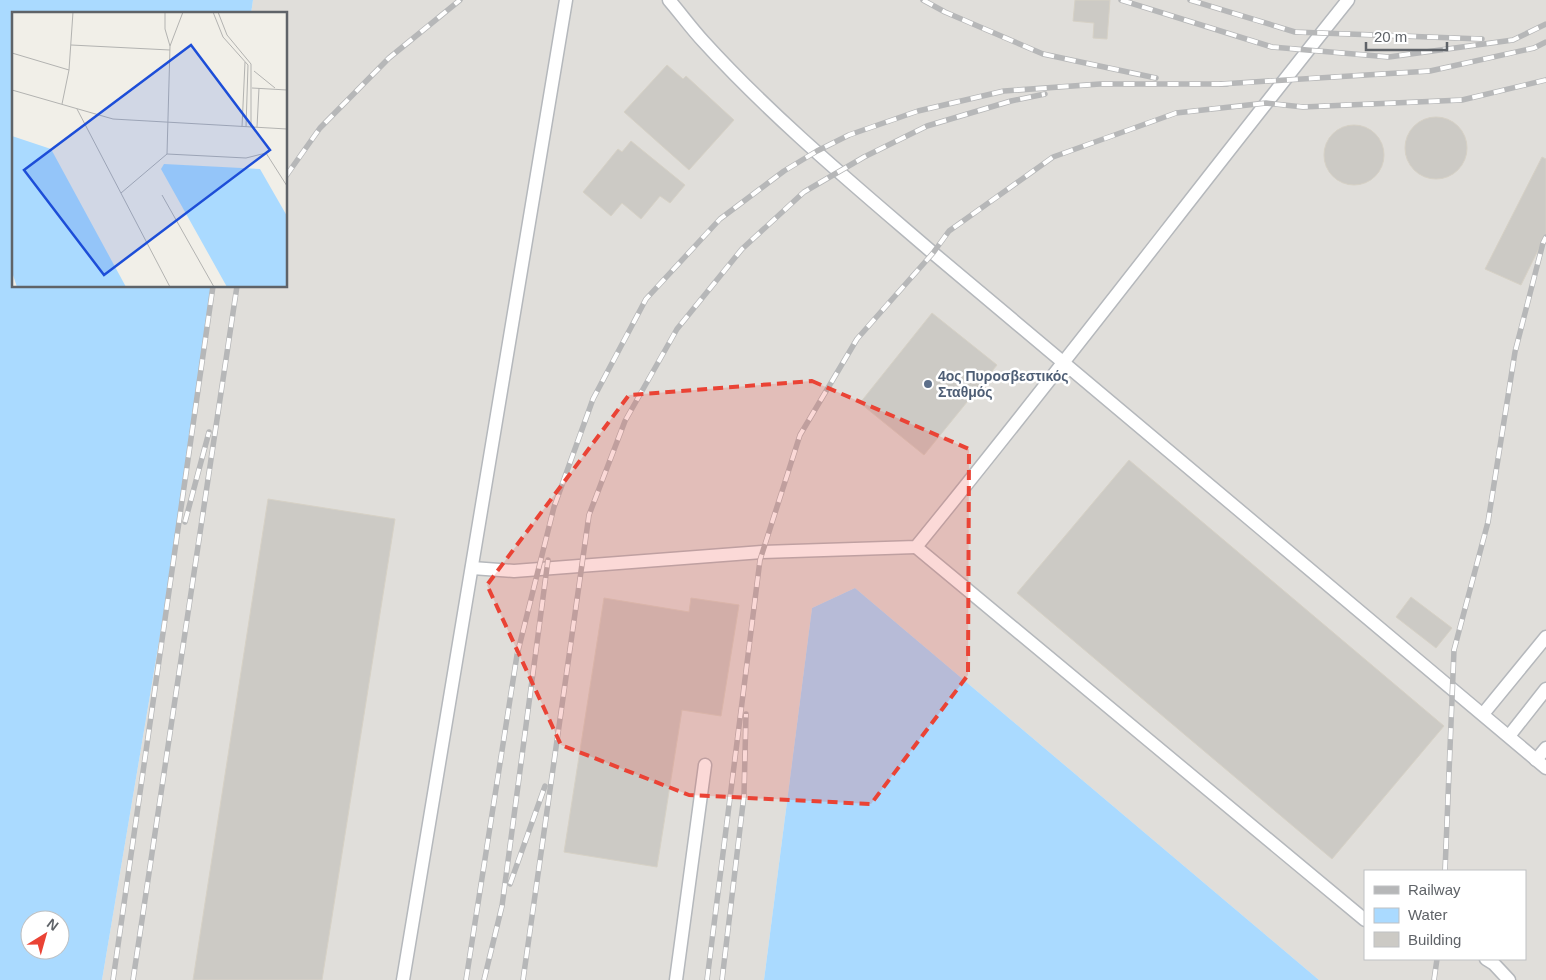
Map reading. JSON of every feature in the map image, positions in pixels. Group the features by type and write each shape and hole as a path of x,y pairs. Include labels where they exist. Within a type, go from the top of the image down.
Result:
{"lane":[{"path":"403,980 566,0"},
{"path":"669,0 703,41 760,99 933,253 1541,764 1546,748"},
{"path":"916,547 1065,363 1348,0"},
{"path":"472,568 514,572 745,553 916,547 1364,919"},
{"path":"1483,714 1546,637"},
{"path":"1508,736 1546,689"},
{"path":"676,980 705,765"},
{"path":"1488,960 1509,980"}],"highlighted area":[{"path":"812,381 969,449 968,675 871,804 689,795 561,745 487,585 629,395"}],"shaded area":[{"path":"253,0 1546,0 1546,980 1319,980 855,588 812,608 764,980 102,980 178,529 212,288 288,288 288,12 251,12"}],"water":[{"path":"0,0 253,0 251,12 12,12 12,288 212,288 178,529 102,980 0,980"},
{"path":"855,588 1319,980 764,980 812,608"}],"building":[{"path":"1075,0 1110,0 1107,39 1093,38 1094,23 1073,21"},
{"path":"667,65 683,79 686,76 734,120 689,170 624,112"},
{"path":"1436,117 1448,120 1458,126 1464,136 1467,148 1464,160 1458,170 1448,176 1436,179 1424,176 1414,170 1408,160 1405,148 1408,136 1414,126 1424,120"},
{"path":"1348,125 1360,125 1371,130 1379,138 1384,149 1382,167 1371,180 1360,185 1348,185 1337,180 1329,172 1324,161 1324,149 1329,138 1337,130"},
{"path":"631,141 685,185 670,203 660,196 641,219 622,203 611,216 583,192 618,149 622,152"},
{"path":"1542,157 1546,159 1546,234 1521,285 1485,269"},
{"name":"4ος Πυροσβεστικός Σταθμός","path":"932,313 997,365 924,455 860,403"},
{"path":"1129,460 1444,726 1332,859 1017,593"},
{"path":"268,499 395,519 322,980 193,980"},
{"path":"1411,597 1452,628 1436,648 1396,617"},
{"path":"604,598 689,612 691,598 739,605 721,716 682,710 657,867 564,852"}],"railway":[{"path":"288,173 320,128 389,58 460,0"},
{"path":"923,0 945,12 1043,54 1156,78"},
{"path":"1121,0 1272,47 1389,57 1513,40 1546,24"},
{"path":"1190,0 1295,32 1482,39"},
{"path":"1221,84 1430,71 1534,48 1546,42"},
{"path":"707,980 760,560 800,435 857,339 933,253 949,231 1053,157 1176,113 1266,103 1303,107 1462,100 1546,80"},
{"path":"466,980 517,655 554,507 593,399 646,299 720,219 784,171 817,151 849,135 918,111 1004,91 1100,84 1227,84"},
{"path":"523,980 589,515 625,421 677,329 742,249 804,192 864,157 927,126 1011,101 1045,94"},
{"path":"1445,870 1454,650 1488,522 1515,352 1546,237"},
{"path":"113,980 213,288"},
{"path":"133,980 237,288"},
{"path":"185,522 209,432"},
{"path":"484,980 502,906 548,560"},
{"path":"722,980 744,795 746,714"},
{"path":"510,884 545,786"},
{"path":"1434,980 1437,960"}],"place":[{"name":"4ος Πυροσβεστικός Σταθμός","path":"928,384"}]}
